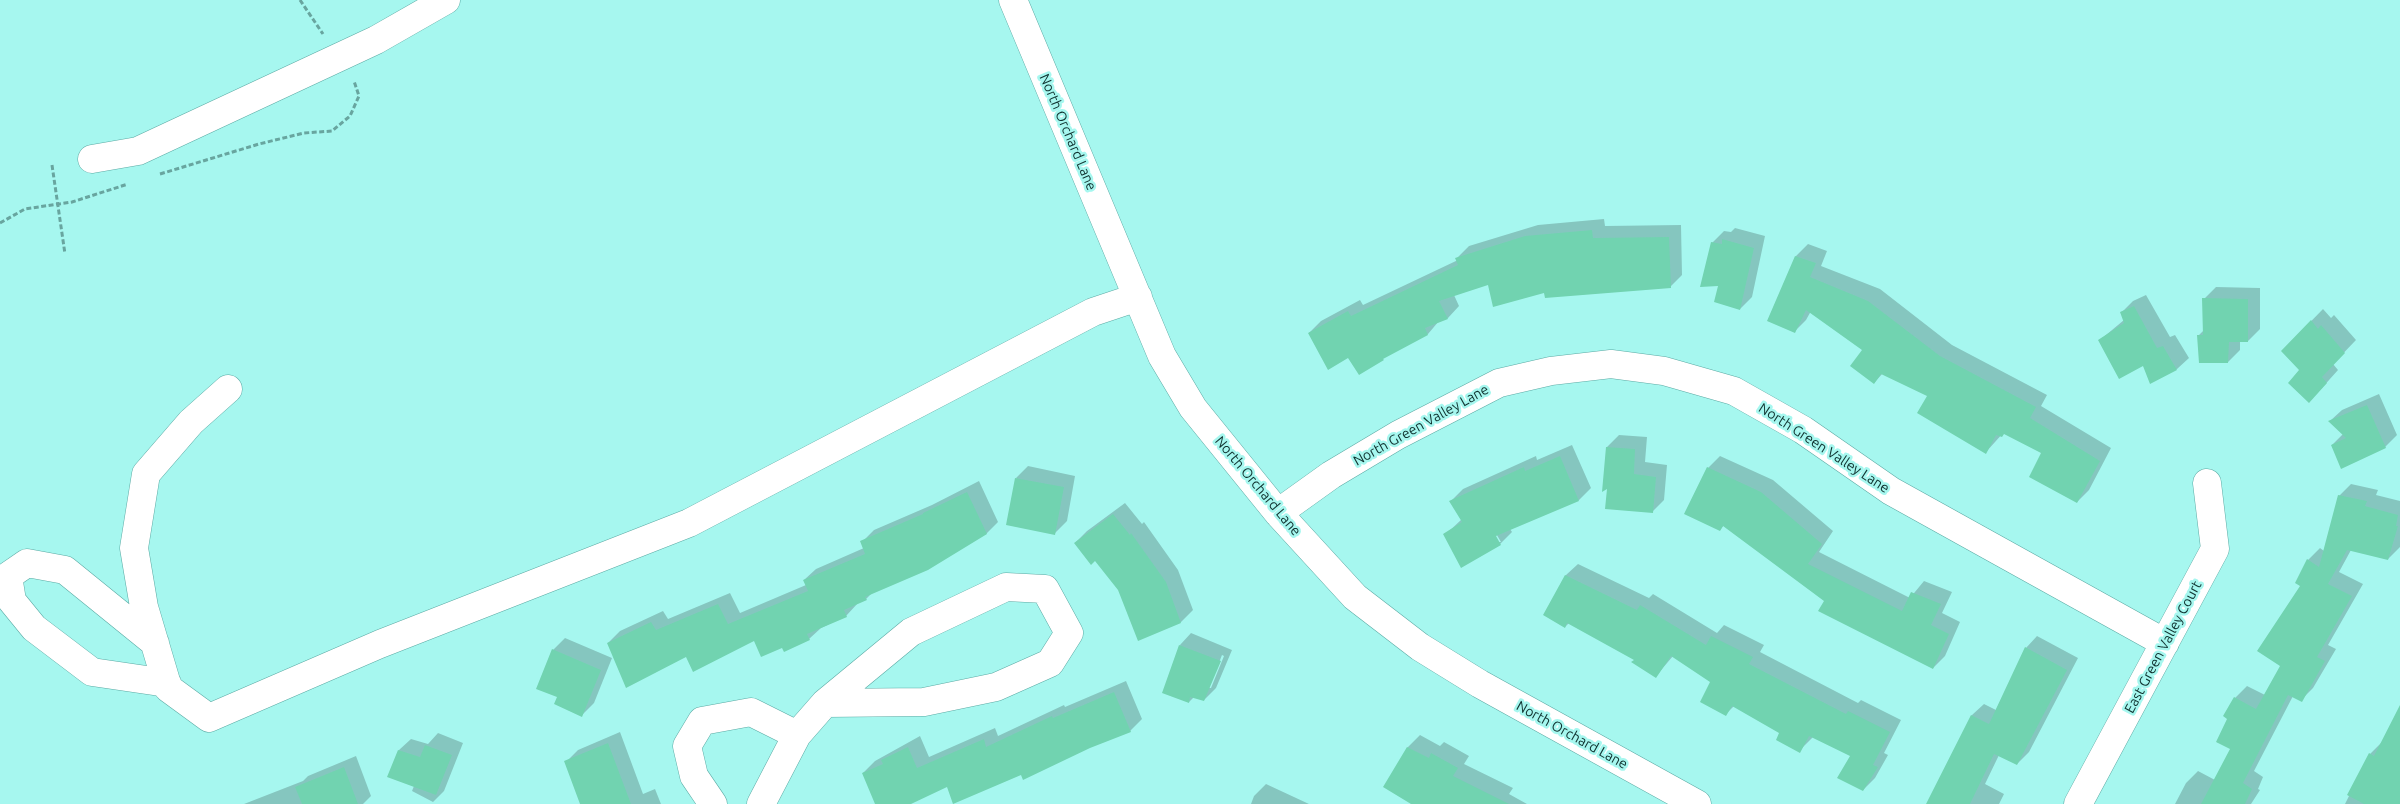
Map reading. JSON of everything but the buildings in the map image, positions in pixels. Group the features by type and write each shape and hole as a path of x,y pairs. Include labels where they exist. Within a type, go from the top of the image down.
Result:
{"street":[{"path":"92,159 138,152 376,40 446,0"},
{"name":"North Orchard Lane","path":"1013,0 1162,356 1193,408 1278,513 1355,596 1420,647 1480,684 1697,804"},
{"path":"228,389 191,422 146,474 134,548 144,607 168,688 209,718 380,644 689,523 1093,312 1138,297"},
{"name":"North Green Valley Lane","path":"1278,513 1331,475 1390,440 1499,383 1551,371 1612,364 1664,371 1734,391 1803,430 1891,491 2165,643"},
{"name":"East Green Valley Court","path":"2078,804 2215,549 2207,483"},
{"path":"155,643 65,570 27,563 8,576 12,601 34,628 92,672 167,683"},
{"path":"761,804 797,735 825,703 912,632 1006,587 1045,589 1069,633 1050,663 996,687 924,702 825,703"},
{"path":"713,804 694,776 687,746 702,721 751,712 797,735"}],"path":[{"path":"52,165 65,254"}]}
